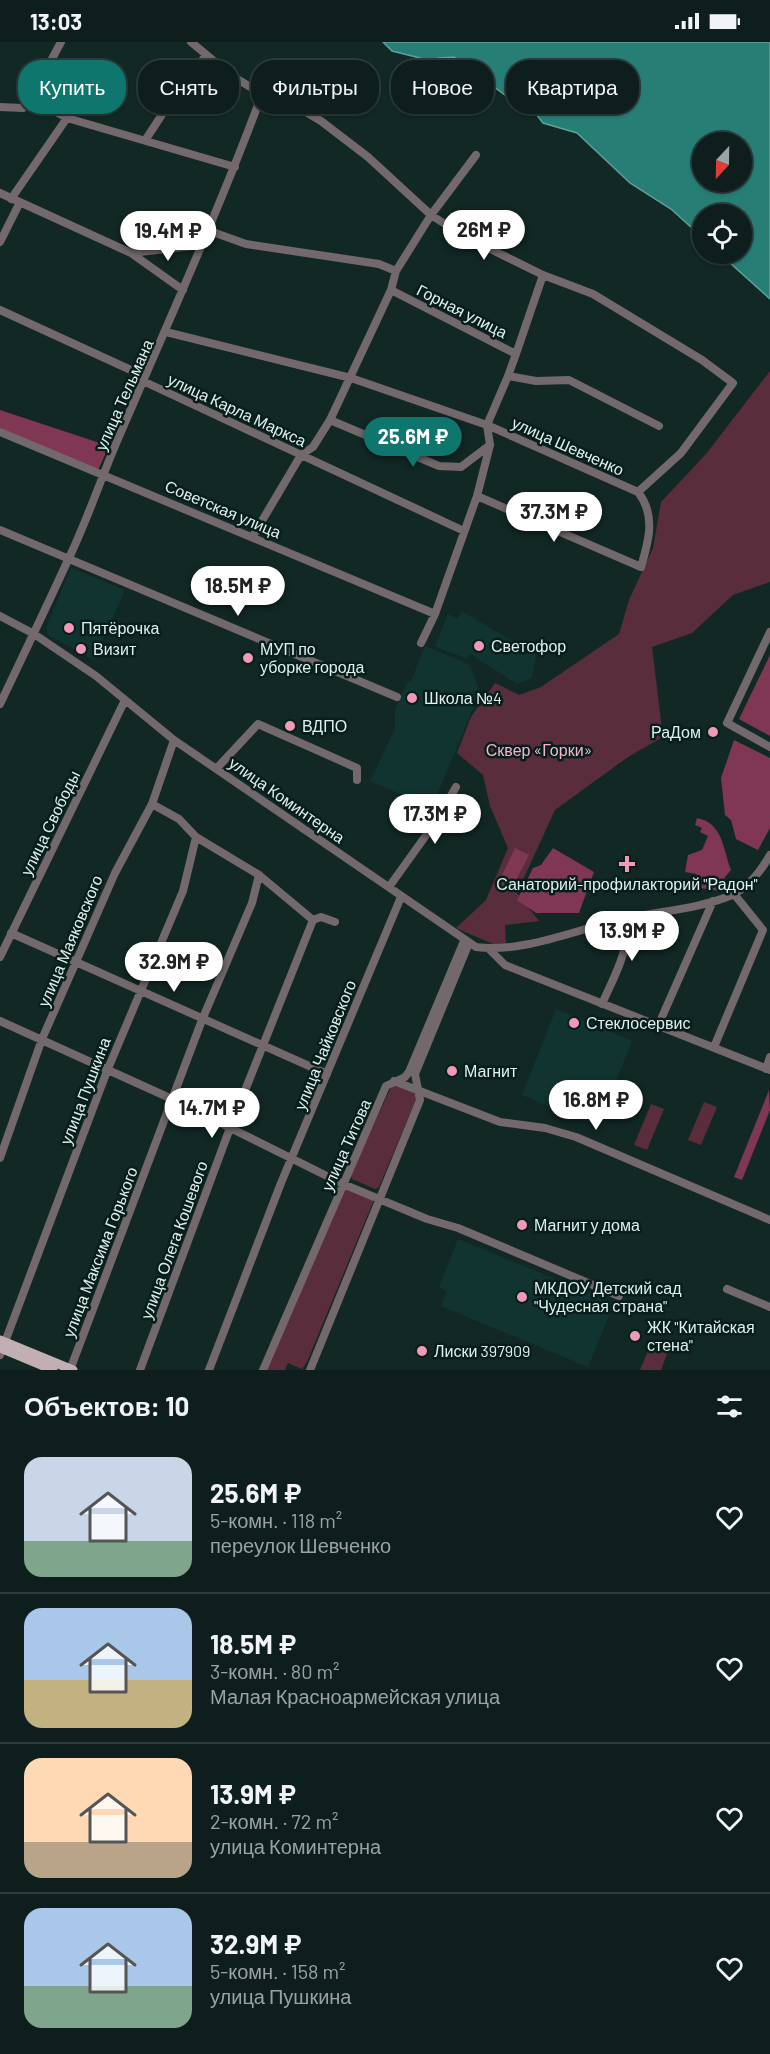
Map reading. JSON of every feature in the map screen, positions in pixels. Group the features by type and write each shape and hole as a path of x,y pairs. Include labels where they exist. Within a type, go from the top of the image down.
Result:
{"main road":[{"path":"2,1347 71,1370"},
{"path":"2,1347 53,1370"}],"street":[{"path":"51,60 61,42"},
{"path":"191,42 206,57 251,87"},
{"path":"146,139 186,78 206,57"},
{"path":"0,106 18,108"},
{"path":"61,114 235,167"},
{"name":"улица Тельмана","path":"0,704 105,477 114,448 145,382 235,167 255,114"},
{"path":"309,114 368,158 431,215 462,235 543,275 593,294 702,360 733,383 681,453 638,492 649,505 649,542 641,567 477,496"},
{"path":"11,199 68,118"},
{"name":"Горная улица","path":"351,378 391,290 396,271 431,215 476,154"},
{"path":"0,193 19,204 131,254 183,290"},
{"path":"0,242 19,204"},
{"path":"207,230 246,244 379,264 396,271"},
{"path":"131,254 201,245"},
{"path":"516,354 543,275"},
{"name":"Горная улица","path":"391,290 516,354 487,425"},
{"name":"улица Карла Маркса","path":"0,310 133,371 145,382 464,531"},
{"name":"улица Шевченко","path":"166,332 351,378 487,425 638,492"},
{"path":"508,376 536,381 569,380 659,426"},
{"path":"253,536 302,455 313,447 330,420 351,378"},
{"path":"330,420 439,466 461,467 490,445"},
{"path":"421,644 435,614 477,496 490,445 487,425"},
{"name":"Советская улица","path":"0,432 435,614"},
{"path":"0,530 397,697"},
{"name":"улица Коминтерна","path":"0,616 34,634 96,676 174,740 466,942 489,949 531,944 623,919 713,901 734,894 752,881 770,855"},
{"path":"770,632 727,723 770,747"},
{"name":"улица Свободы","path":"0,957 125,700"},
{"path":"217,768 258,724 357,768 357,780"},
{"name":"улица Маяковского","path":"0,1158 42,1039 115,873 152,804 174,740"},
{"path":"389,887 437,820 456,787"},
{"path":"152,804 178,819 196,837 259,875 313,920 321,916 335,922"},
{"name":"улица Пушкина","path":"2,1347 107,1071 183,891 196,837"},
{"name":"улица Максима Горького","path":"71,1370 202,1020 252,903 259,875"},
{"path":"714,1047 766,931 734,894"},
{"name":"улица Чайковского","path":"209,1370 292,1157 401,897"},
{"path":"658,1026 713,901"},
{"path":"602,1004 626,944 626,926 623,919"},
{"name":"улица Олега Кошевого","path":"140,1370 230,1128 264,1048 313,920"},
{"path":"11,933 264,1048 327,1074"},
{"path":"310,1370 381,1200 420,1096 415,1074 466,942"},
{"name":"улица Титова","path":"263,1370 386,1086 405,1077 409,1072 466,942"},
{"path":"489,949 505,965 768,1069 770,1057"},
{"path":"0,1021 172,1099 344,1184 458,1228 619,1296"},
{"path":"394,1081 420,1096 430,1096 500,1122 545,1128 576,1137 770,1220"},
{"path":"727,1289 770,1307"}],"shaded area":[{"path":"0,410 109,446 98,470 0,428"},
{"path":"71,568 125,590 94,660 48,635 46,627"},
{"path":"462,611 536,655 532,678 517,684 470,654 467,659 435,646 448,614 457,619"},
{"path":"425,646 470,665 480,692 429,814 410,806 412,799 370,781 395,729 395,709 407,683 411,681"},
{"path":"770,655 770,736 739,719"},
{"path":"734,740 770,758 770,828 758,850 736,839 731,820 725,815 721,778"},
{"path":"697,818 712,825 724,846 731,870 725,877 720,891 700,888 701,882 696,874 685,872 688,855 702,850 708,836 700,832 702,828 695,825"},
{"path":"515,848 529,855 510,892 504,889 501,877"},
{"path":"553,848 594,872 579,913 536,913 517,900 533,868 541,865"},
{"path":"556,1009 632,1041 598,1126 522,1095"},
{"path":"769,1090 770,1110 742,1180 734,1177"},
{"name":"МКДОУ Детский сад \"Чудесная страна\"","path":"458,1239 614,1303 588,1367 441,1306 447,1291 439,1287"}],"green space":[{"name":"Сквер «Горки»","path":"770,371 770,582 733,595 692,633 652,647 663,737 628,757 555,810 517,893 539,921 505,925 506,944 493,944 456,928 486,900 508,848 490,806 483,775 457,753 471,717 495,683 519,695 541,687 619,634 629,600 653,548 661,502 706,454"},
{"path":"392,1085 416,1090 417,1097 379,1187 375,1189 352,1179 350,1174"},
{"path":"704,1102 717,1107 701,1145 688,1140"},
{"path":"651,1104 664,1109 647,1150 634,1145"},
{"path":"343,1188 373,1199 373,1202 307,1362 302,1369 288,1363 285,1370 265,1370"},
{"path":"653,1339 670,1346 661,1370 640,1370"}],"water":[{"path":"383,42 770,42 770,299 731,264 752,264 752,204 692,204 692,228 671,209 630,183 577,133 543,123 536,114 639,114 639,60 506,60 506,95 494,87 494,60 458,60 454,57 422,60 392,51"}],"place":[{"name":"Пятёрочка","path":"69,628"},
{"name":"Светофор","path":"479,646"},
{"name":"Визит","path":"81,649"},
{"name":"МУП по уборке города","path":"248,658"},
{"name":"Школа №4","path":"412,698"},
{"name":"ВДПО","path":"290,726"},
{"name":"РаДом","path":"713,732"},
{"name":"Санаторий-профилакторий \"Радон\"","path":"627,864"},
{"name":"Стеклосервис","path":"574,1023"},
{"name":"Магнит","path":"452,1071"},
{"name":"Магнит у дома","path":"522,1225"},
{"name":"МКДОУ Детский сад \"Чудесная страна\"","path":"522,1297"},
{"name":"ЖК \"Китайская стена\"","path":"635,1336"},
{"name":"Лиски 397909","path":"422,1351"}]}
